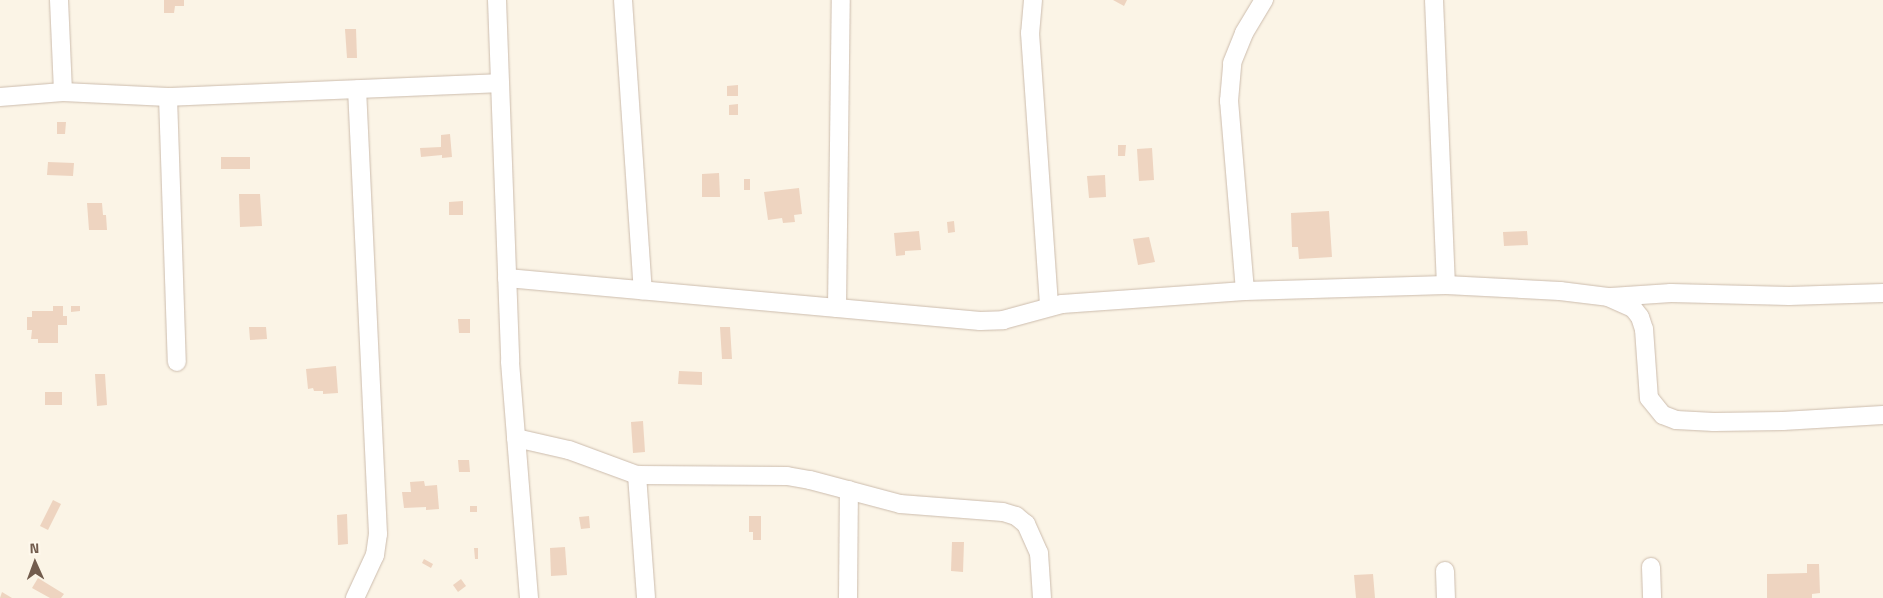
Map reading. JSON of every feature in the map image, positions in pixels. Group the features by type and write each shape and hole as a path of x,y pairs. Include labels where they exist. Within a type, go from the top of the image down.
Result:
{"street":[{"path":"59,0 63,92"},
{"path":"497,0 510,362 529,598"},
{"path":"623,0 643,290"},
{"path":"837,308 841,0"},
{"path":"1034,0 1030,33 1049,306"},
{"path":"1245,291 1229,101 1232,63 1244,33 1264,0"},
{"path":"1434,0 1446,285"},
{"path":"0,97 63,92 168,97 500,84"},
{"path":"354,598 375,555 378,534 357,90"},
{"path":"168,97 177,362"},
{"path":"507,278 980,321 1003,320 1049,306 1245,291 1446,285 1608,297 1671,293 1789,296 1883,293"},
{"path":"1608,297 1632,308 1640,317 1647,343 1650,398 1663,415 1676,420 1714,422 1883,415"},
{"path":"516,438 569,450 637,475 787,476 900,504 1003,512 1016,516 1026,524 1039,553 1042,598"},
{"path":"637,475 646,598"},
{"path":"848,598 849,490"},
{"path":"1651,567 1652,598"},
{"path":"1445,571 1446,598"}],"building":[{"path":"164,0 184,0 184,6 175,6 174,13 164,13"},
{"path":"1113,0 1127,0 1124,6"},
{"path":"345,29 356,29 357,58 347,58"},
{"path":"738,85 738,96 727,96 727,86"},
{"path":"738,104 738,115 729,115 729,105"},
{"path":"57,122 66,122 65,134 57,134"},
{"path":"450,134 452,157 442,158 442,155 421,157 420,148 441,147 441,135"},
{"path":"1118,145 1126,145 1125,156 1118,156"},
{"path":"1152,148 1154,180 1139,181 1137,149"},
{"path":"221,157 250,157 250,169 221,169"},
{"path":"48,162 74,163 73,176 47,175"},
{"path":"719,173 720,197 702,197 702,174"},
{"path":"1105,175 1106,197 1089,198 1087,176"},
{"path":"744,179 750,179 750,190 744,190"},
{"path":"799,188 802,214 794,215 795,222 783,223 782,218 768,220 764,192"},
{"path":"239,194 260,194 262,226 240,227"},
{"path":"463,201 463,215 449,215 449,202"},
{"path":"87,203 102,203 103,215 106,215 107,230 89,230"},
{"path":"1329,211 1332,257 1299,259 1298,247 1292,247 1291,213"},
{"path":"954,221 955,232 948,233 947,222"},
{"path":"919,231 921,250 905,251 905,255 896,256 894,233"},
{"path":"1527,231 1528,245 1504,246 1503,232"},
{"path":"1149,237 1155,262 1138,265 1133,239"},
{"path":"53,306 63,306 63,316 67,316 67,325 58,325 58,343 38,343 38,339 31,339 32,330 27,330 27,317 32,317 32,311 53,311"},
{"path":"71,306 80,306 80,311 71,312"},
{"path":"458,319 470,319 470,333 459,333"},
{"path":"249,327 266,327 267,339 250,340"},
{"path":"720,327 730,327 732,359 722,359"},
{"path":"336,366 338,393 323,394 323,391 314,391 313,388 308,389 306,369"},
{"path":"679,371 702,372 702,385 678,384"},
{"path":"95,374 105,374 107,405 97,406"},
{"path":"45,392 62,392 62,405 45,405"},
{"path":"643,421 645,452 633,453 631,422"},
{"path":"458,460 469,460 470,472 459,472"},
{"path":"424,481 425,486 437,485 439,509 426,510 426,507 404,508 402,492 411,492 410,482"},
{"path":"53,500 61,504 48,530 40,526"},
{"path":"470,506 477,506 477,512 470,512"},
{"path":"347,514 348,544 338,545 337,515"},
{"path":"589,516 590,528 581,529 579,517"},
{"path":"749,516 761,516 761,540 753,540 753,532 749,532"},
{"path":"952,542 964,542 963,572 951,571"},
{"path":"565,547 567,575 551,576 550,548"},
{"path":"474,548 478,548 478,559 475,559"},
{"path":"424,559 433,564 431,568 422,563"},
{"path":"1807,564 1819,564 1820,593 1812,594 1812,598 1767,598 1767,574 1807,573"},
{"path":"1373,574 1375,598 1356,598 1354,575"},
{"path":"38,578 64,594 61,598 50,598 32,588"},
{"path":"461,579 466,586 458,592 453,585"},
{"path":"2,592 12,598 0,598"}]}
